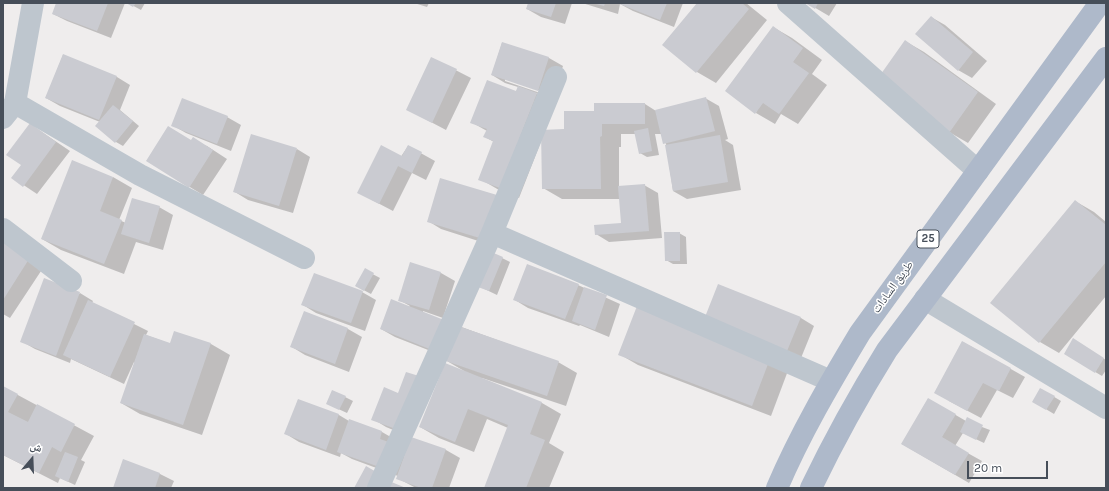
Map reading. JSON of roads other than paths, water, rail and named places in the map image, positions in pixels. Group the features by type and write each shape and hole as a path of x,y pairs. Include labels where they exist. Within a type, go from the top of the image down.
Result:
{"main road":[{"name":"طريق السادات","path":"777,488 803,433 831,381 860,334 888,293 1100,3"},
{"path":"811,488 833,442 858,396 887,350 1106,58"}],"street":[{"path":"34,3 9,111 304,258"},
{"path":"788,3 978,171"},
{"path":"378,488 492,233 556,77"},
{"path":"3,229 71,281"},
{"path":"492,233 831,381"},
{"path":"925,299 1106,408"}]}
